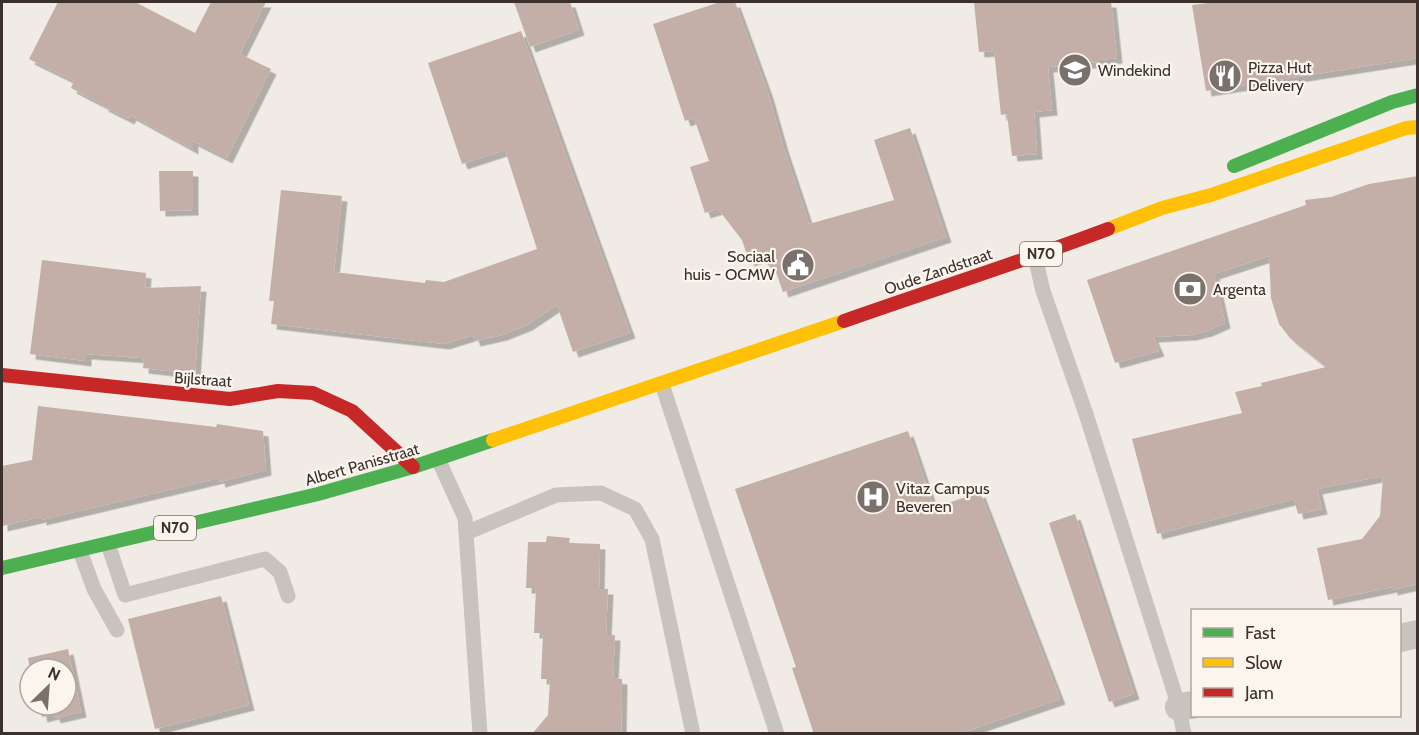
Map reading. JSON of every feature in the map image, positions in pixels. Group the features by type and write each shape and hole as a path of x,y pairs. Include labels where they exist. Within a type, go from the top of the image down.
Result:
{"main road":[{"name":"Oude Zandstraat","path":"1162,208 1237,164 1381,106 1418,95"},
{"name":"Oude Zandstraat","path":"723,363 969,277 1035,257 1162,208 1211,195 1406,128 1418,127"},
{"name":"Albert Panisstraat","path":"2,568 348,487 723,363"},
{"name":"Bijlstraat","path":"2,375 230,399 278,391 313,393 352,411 413,467"}],"street":[{"path":"1401,638 1418,634"}],"lane":[{"path":"1035,257 1043,291 1185,715"},
{"path":"662,384 777,734"},
{"path":"438,459 465,518 480,734"},
{"path":"466,533 556,495 601,493 635,509 652,539 693,734"},
{"path":"108,544 125,594 266,559 280,572 288,596"},
{"path":"80,550 94,589 117,630"}],"building":[{"path":"58,2 135,2 195,33 211,2 266,2 240,54 271,69 227,158 193,141 193,149 131,115 129,119 103,106 71,88 74,81 29,59"},
{"path":"514,2 570,2 579,30 530,47"},
{"path":"720,2 735,2 768,93 809,224 894,200 874,140 910,128 946,237 783,292 776,272 760,257 749,261 742,240 718,209 705,213 690,167 709,161 694,118 685,121 653,24"},
{"path":"974,2 1111,2 1117,58 1048,67 1052,110 1034,112 1037,154 1012,156 1007,114 1001,115 994,51 979,52"},
{"path":"1216,2 1418,2 1418,58 1206,91 1192,5"},
{"path":"521,31 630,333 573,352 557,305 527,325 502,335 475,341 473,335 444,344 271,324 274,301 269,301 281,190 342,196 334,272 425,283 426,280 444,282 537,249 505,150 462,164 428,63"},
{"path":"159,171 193,171 193,210 160,211"},
{"path":"1418,176 1418,584 1328,600 1317,548 1362,539 1380,516 1383,476 1317,489 1322,509 1298,514 1294,499 1157,534 1132,439 1242,413 1235,392 1326,367 1290,338 1279,324 1271,298 1269,256 1214,274 1225,323 1191,335 1153,337 1159,351 1115,363 1087,280 1306,205 1305,200 1331,197 1369,184"},
{"path":"42,260 146,273 145,288 201,286 195,374 143,368 144,358 86,354 86,361 30,354"},
{"path":"38,406 216,427 217,424 263,431 266,470 220,482 219,478 41,520 41,517 2,526 2,466 32,460"},
{"path":"908,431 934,508 980,492 1060,699 958,734 814,734 792,668 796,667 735,489"},
{"path":"1075,514 1134,694 1109,702 1049,523"},
{"path":"547,536 570,538 569,543 600,544 599,589 608,589 606,635 615,635 613,678 622,679 621,734 532,734 548,715 550,679 541,679 543,633 534,633 536,588 526,588 528,542 546,542"},
{"path":"221,596 249,705 155,729 128,619"},
{"path":"68,649 70,657 32,657"},
{"path":"78,697 81,712 78,713"}],"traffic: fast":[{"path":"1234,166 1392,102 1418,95"},
{"path":"2,568 318,494 413,467 493,440"}],"traffic: slow":[{"path":"1108,229 1162,208 1211,195 1406,128 1418,127"},
{"path":"493,440 844,321"}],"traffic: jam":[{"path":"844,321 1108,229"},
{"path":"2,375 230,399 278,391 313,393 352,411 413,467"}],"place":[{"name":"Windekind","path":"1075,70"},
{"name":"Pizza Hut Delivery","path":"1225,76"},
{"name":"Sociaal huis - OCMW","path":"798,265"},
{"name":"Argenta","path":"1190,289"},
{"name":"Vitaz Campus Beveren","path":"873,497"}]}
